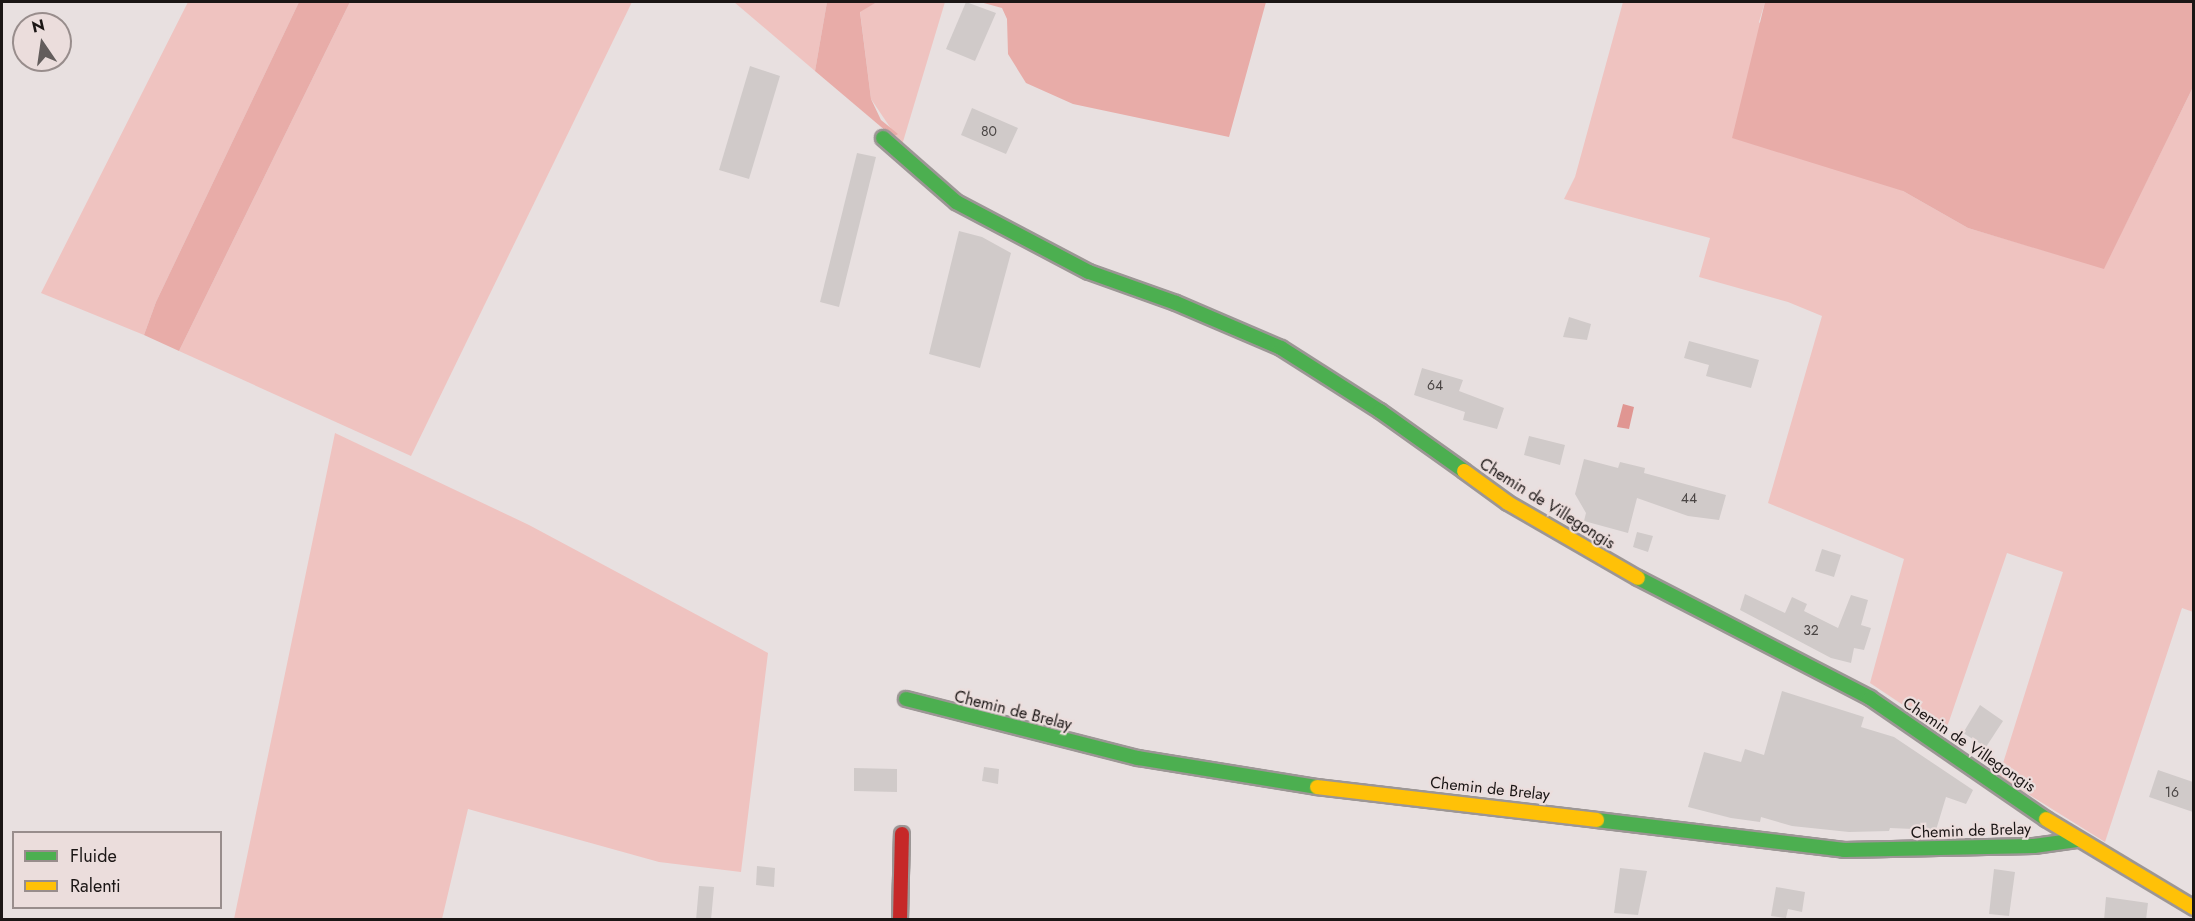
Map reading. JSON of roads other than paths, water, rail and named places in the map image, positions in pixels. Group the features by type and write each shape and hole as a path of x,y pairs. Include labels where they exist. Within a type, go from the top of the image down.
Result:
{"street":[{"name":"Chemin de Villegongis","path":"883,138 956,202 1029,243 1089,272 1176,303 1281,348 1380,411 1508,503 1620,569 1870,698 2078,840 2193,908"},
{"name":"Chemin de Brelay","path":"906,699 963,716 1138,758 1286,783 1844,850 2034,846 2078,840"},
{"path":"900,920 902,834"}]}
